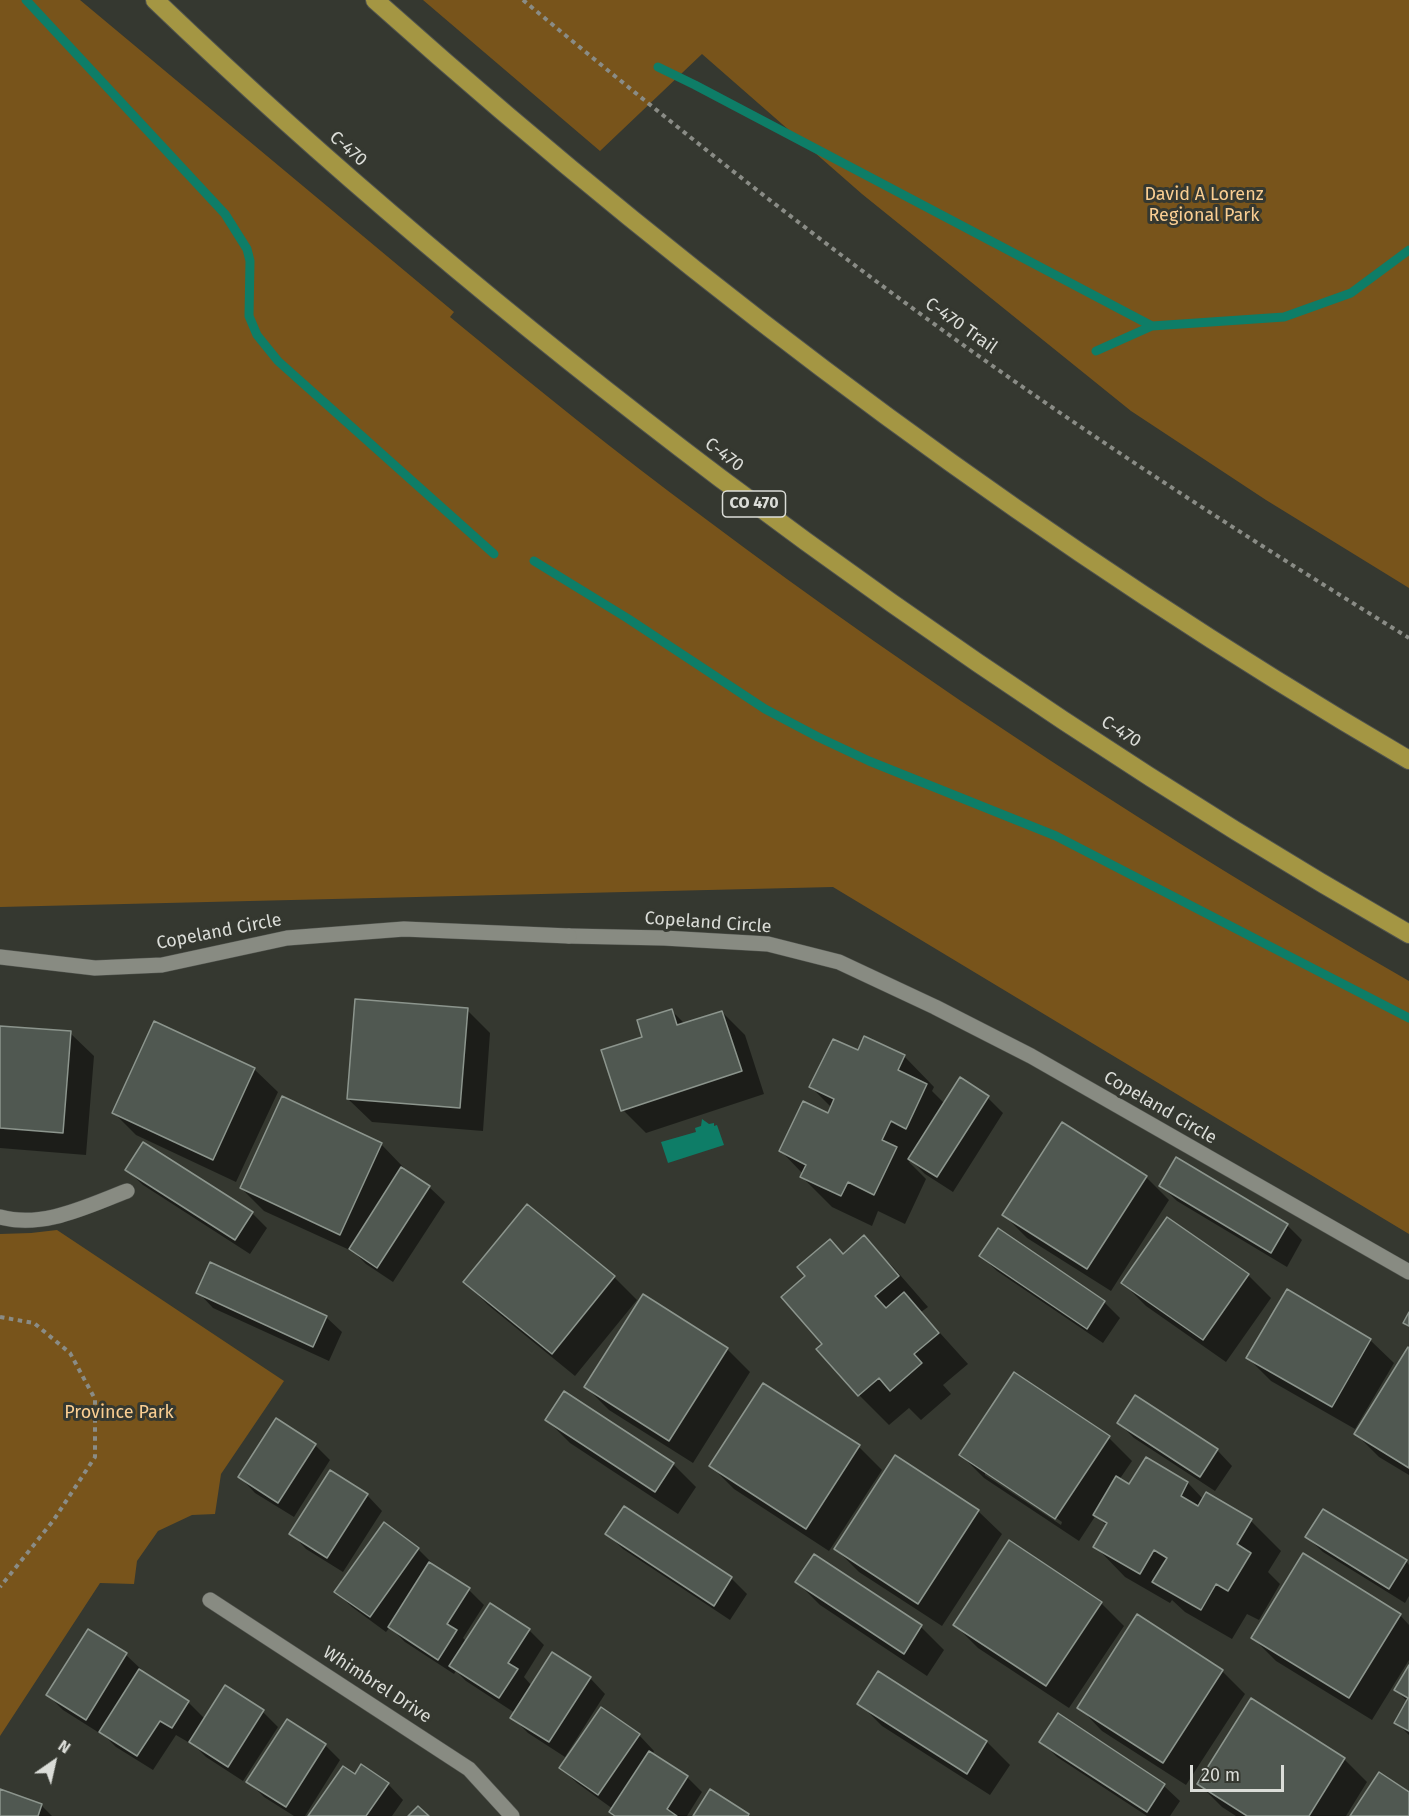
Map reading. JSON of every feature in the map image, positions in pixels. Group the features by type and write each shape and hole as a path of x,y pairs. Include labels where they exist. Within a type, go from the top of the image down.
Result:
{"highway":[{"name":"C-470","path":"155,0 293,128 464,275 564,357 754,504 896,607 1039,705 1211,815 1409,934"},
{"path":"375,0 493,104 658,241 899,425 1008,502 1184,620 1409,760"}],"street":[{"name":"Copeland Circle","path":"0,957 95,968 162,965 287,938 404,929 768,944 839,962 1031,1056 1409,1272"},
{"path":"0,1217 37,1220 51,1218 127,1191"},
{"name":"Whimbrel Drive","path":"210,1600 469,1769 512,1816"}],"path":[{"name":"C-470 Trail","path":"523,0 711,156 928,319 1256,543 1409,638"},
{"path":"0,1317 34,1323 70,1353 95,1399 94,1457 53,1521 0,1587"}],"green space":[{"path":"0,0 80,0 454,312 450,317 607,444 788,580 1049,760 1227,873 1409,981 1409,1234 833,887 0,907"},
{"name":"David A Lorenz Regional Park","path":"423,0 1409,0 1409,588 1266,500 1131,411 862,194 702,54 600,151"},
{"name":"Province Park","path":"57,1230 284,1381 221,1474 215,1514 192,1515 158,1531 137,1561 134,1584 100,1583 0,1736 0,1234"}],"shaded area":[{"path":"702,1119 709,1124 714,1123 714,1126 717,1125 724,1145 668,1163 661,1142 696,1132 695,1128 701,1126"}],"building":[{"path":"355,999 468,1008 460,1108 347,1099"},
{"path":"672,1009 677,1025 722,1011 742,1071 621,1111 601,1050 642,1037 637,1020"},
{"path":"154,1021 255,1068 213,1160 112,1113"},
{"path":"0,1026 71,1031 63,1133 0,1128"},
{"path":"864,1036 905,1055 898,1070 927,1084 906,1129 891,1121 882,1140 897,1147 874,1195 848,1182 841,1196 800,1177 806,1165 779,1151 803,1101 828,1113 834,1099 809,1087 833,1039 858,1050"},
{"path":"960,1077 989,1096 937,1177 908,1159"},
{"path":"282,1096 382,1143 340,1235 240,1188"},
{"path":"1062,1122 1147,1176 1087,1269 1002,1215"},
{"path":"143,1142 253,1212 235,1240 125,1170"},
{"path":"1176,1157 1288,1224 1271,1253 1159,1186"},
{"path":"401,1167 430,1186 377,1268 349,1249"},
{"path":"527,1204 615,1276 552,1354 463,1282"},
{"path":"1167,1217 1249,1274 1203,1340 1121,1283"},
{"path":"998,1228 1105,1301 1087,1329 979,1256"},
{"path":"864,1235 899,1276 875,1296 886,1308 904,1292 939,1333 914,1354 922,1363 890,1391 879,1378 858,1396 816,1349 822,1344 781,1297 805,1276 797,1267 830,1239 843,1254"},
{"path":"210,1262 327,1316 313,1347 196,1293"},
{"path":"1287,1289 1371,1339 1332,1407 1246,1358"},
{"path":"643,1294 728,1348 669,1441 584,1387"},
{"path":"1409,1312 1409,1326 1403,1323"},
{"path":"1409,1348 1409,1468 1354,1434"},
{"path":"1014,1372 1110,1436 1055,1519 959,1455"},
{"path":"763,1383 860,1445 806,1529 709,1466"},
{"path":"564,1391 674,1463 655,1492 545,1420"},
{"path":"1135,1395 1218,1449 1200,1477 1117,1423"},
{"path":"276,1418 316,1444 278,1503 238,1477"},
{"path":"895,1455 979,1510 918,1604 834,1549"},
{"path":"1146,1457 1188,1482 1181,1496 1198,1506 1206,1492 1252,1519 1237,1544 1251,1553 1228,1591 1216,1584 1201,1610 1152,1582 1167,1558 1154,1550 1140,1574 1093,1547 1107,1523 1093,1515 1116,1476 1129,1484"},
{"path":"330,1470 368,1494 327,1558 289,1534"},
{"path":"624,1506 732,1577 714,1606 605,1534"},
{"path":"1323,1509 1407,1560 1389,1589 1305,1537"},
{"path":"384,1522 419,1548 370,1617 334,1592"},
{"path":"1009,1540 1102,1602 1046,1686 953,1625"},
{"path":"1303,1553 1401,1614 1349,1698 1251,1638"},
{"path":"814,1554 922,1625 904,1654 795,1582"},
{"path":"429,1562 470,1588 447,1624 457,1630 438,1660 388,1627"},
{"path":"490,1603 530,1629 508,1663 518,1669 499,1698 449,1666"},
{"path":"1137,1614 1223,1670 1163,1763 1077,1708"},
{"path":"88,1629 127,1653 86,1720 46,1695"},
{"path":"552,1652 591,1677 549,1742 510,1718"},
{"path":"1409,1665 1409,1731 1394,1723 1408,1698 1394,1690"},
{"path":"139,1669 189,1701 172,1728 160,1721 137,1756 99,1732"},
{"path":"878,1671 987,1741 967,1774 857,1704"},
{"path":"225,1685 264,1710 228,1767 189,1742"},
{"path":"1251,1698 1345,1758 1309,1816 1247,1816 1197,1784"},
{"path":"601,1707 640,1734 598,1795 559,1768"},
{"path":"1058,1713 1165,1784 1147,1812 1039,1742"},
{"path":"287,1719 326,1744 286,1807 246,1782"},
{"path":"649,1751 688,1776 667,1809 677,1816 615,1816 609,1812"},
{"path":"361,1764 389,1783 366,1816 308,1816 343,1766 355,1774"},
{"path":"1379,1772 1409,1792 1409,1816 1350,1816"},
{"path":"0,1789 42,1804 38,1816 0,1816"},
{"path":"710,1789 749,1814 748,1816 693,1816"},
{"path":"418,1806 429,1816 408,1816"}],"waterway":[{"path":"26,0 225,214 247,249 250,261 249,316 257,335 278,361 494,554"},
{"path":"658,67 1152,326 1284,317 1351,293 1409,250"},
{"path":"1096,351 1152,326"},
{"path":"534,561 627,618 765,709 818,737 869,761 1056,836 1409,1018"}]}
